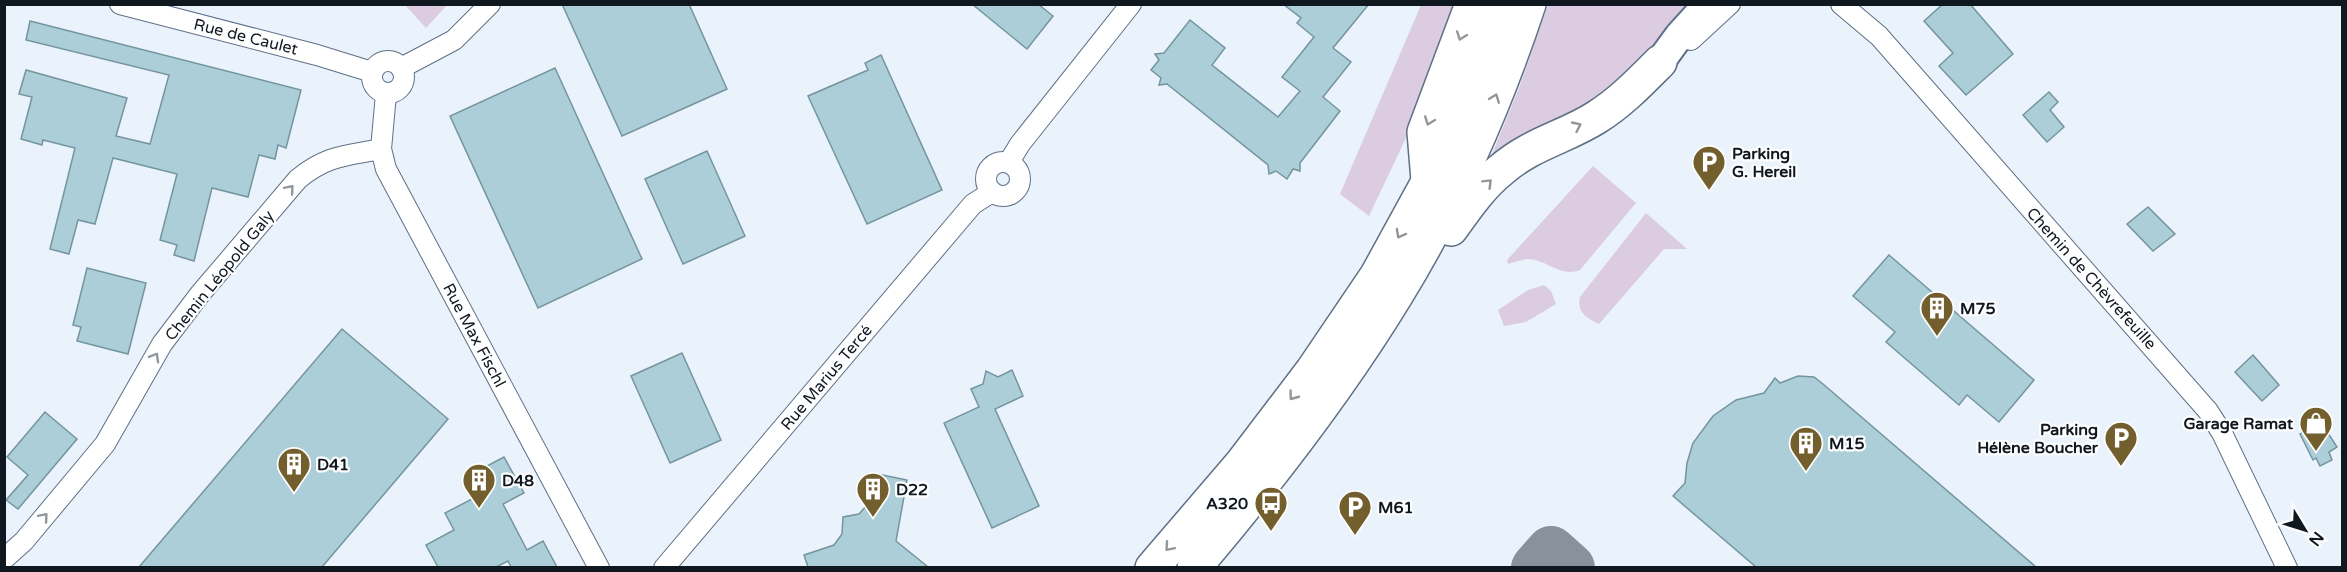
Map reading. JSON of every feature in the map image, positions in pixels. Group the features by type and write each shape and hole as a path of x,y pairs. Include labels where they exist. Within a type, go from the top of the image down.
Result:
{"highway":[{"path":"1441,186 1424,132 1472,4"},
{"path":"1292,448 1397,294 1441,186 1456,124 1500,4"},
{"path":"1152,567 1242,463 1312,371 1441,186 1492,106 1529,4"},
{"path":"1194,567 1292,448 1352,385 1406,303 1446,235 1475,196 1501,170 1525,152 1597,117 1635,87 1660,62"}],"main road":[{"path":"1660,62 1679,36 1708,4"}],"street":[{"name":"Rue de Caulet","path":"120,4 356,65 372,72"},
{"path":"401,68 454,40 475,22 490,4"},
{"name":"Rue Marius Tercé","path":"664,567 973,204 992,192 1007,196 1019,187 1020,172 1009,162 1020,144 1131,4"},
{"path":"1660,62 1687,45 1730,4"},
{"name":"Chemin de Chèvrefeuille","path":"1841,4 1853,11 1879,36 2208,411 2222,433 2287,567"},
{"path":"388,61 401,68 404,74 402,86 386,94 375,88 371,77 379,64 388,61"},
{"name":"Rue Max Fischl","path":"386,94 381,149 387,169 598,567"},
{"name":"Chemin Léopold Galy","path":"4,559 24,541 105,444 162,344 200,294 298,179 315,166 336,156 381,149"}],"shaded area":[{"path":"405,5 447,5 426,28"},
{"path":"1421,5 1457,5 1413,123 1369,216 1340,194"},
{"path":"1548,5 1697,5 1670,36 1597,103 1488,164 1519,88"},
{"path":"1593,166 1636,203 1580,270 1566,272 1527,259 1508,264 1507,260"},
{"path":"1646,213 1687,249 1664,249 1599,324 1581,311 1580,297"},
{"path":"1544,285 1551,291 1556,304 1526,322 1504,326 1498,310 1528,290"}],"building":[{"path":"562,4 689,4 727,89 622,136"},
{"path":"972,4 1038,4 1053,16 1027,49"},
{"path":"1283,4 1369,4 1333,48 1351,62 1323,97 1340,111 1300,163 1300,171 1293,169 1287,179 1276,171 1269,174 1268,165 1167,84 1159,85 1161,78 1151,70 1159,60 1155,54 1164,53 1190,20 1225,48 1212,65 1278,117 1300,91 1282,77 1314,37 1297,23 1301,18"},
{"path":"1943,4 1970,4 2013,54 1966,95 1939,66 1953,53 1924,21"},
{"path":"30,21 301,90 286,148 278,145 275,159 259,155 248,197 212,188 194,261 174,255 177,245 160,240 177,174 113,158 95,224 78,220 69,254 50,249 75,148 43,140 42,145 21,139 32,97 19,94 26,70 127,98 116,136 150,144 169,75 26,40"},
{"path":"881,55 942,190 867,224 808,96 868,70 865,63"},
{"path":"555,68 642,259 538,308 450,116"},
{"path":"2049,92 2058,102 2050,110 2064,127 2047,142 2023,115"},
{"path":"707,151 745,236 683,264 645,179"},
{"path":"2148,207 2175,234 2153,251 2127,224"},
{"name":"M75","path":"1889,255 2034,380 1999,422 1967,395 1959,405 1886,342 1895,332 1853,296"},
{"path":"87,268 146,283 128,354 77,341 81,327 73,325"},
{"name":"D41","path":"342,329 448,419 322,567 139,567"},
{"path":"682,353 721,440 670,463 631,376"},
{"path":"2253,355 2279,385 2262,401 2235,372"},
{"path":"1012,370 1023,396 995,409 1039,506 992,528 944,423 979,407 971,389 983,384 986,371 998,377"},
{"name":"M15","path":"1798,376 1814,377 1823,384 2036,567 1756,567 1673,496 1685,483 1687,463 1693,443 1713,416 1736,400 1764,393 1775,378 1780,383"},
{"path":"45,412 77,439 18,509 6,500 28,475 7,457"},
{"path":"2321,422 2337,447 2329,452 2332,460 2320,466 2316,458 2313,460 2300,434"},
{"name":"D48","path":"504,457 524,493 503,504 527,550 543,541 557,567 511,567 508,561 496,567 438,567 426,545 454,530 445,513 476,497 466,477"},
{"name":"D22","path":"873,473 907,480 896,541 928,567 808,567 804,555 834,545 842,534 843,517 859,514 867,505"}],"taxiway":[{"path":"1536,568 1551,551 1570,568"}],"place":[{"name":"Parking G. Hereil","path":"1709,191"},
{"name":"M75","path":"1937,337"},
{"name":"Garage Ramat","path":"2316,452"},
{"name":"Parking Hélène Boucher","path":"2121,467"},
{"name":"M15","path":"1806,472"},
{"name":"D41","path":"294,493"},
{"name":"D48","path":"479,509"},
{"name":"D22","path":"873,518"},
{"name":"A320","path":"1271,532"},
{"name":"M61","path":"1355,536"}]}
